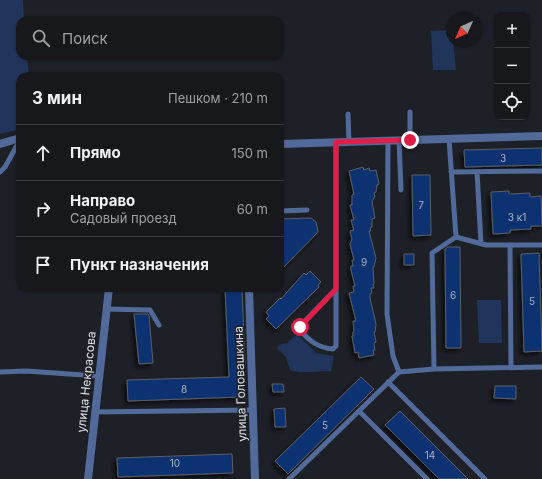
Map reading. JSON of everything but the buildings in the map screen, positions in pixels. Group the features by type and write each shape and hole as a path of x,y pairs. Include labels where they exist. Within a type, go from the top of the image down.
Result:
{"street":[{"path":"284,144 542,136"},
{"path":"2,142 16,140"},
{"name":"улица Некрасова","path":"88,479 94,412 108,292"},
{"name":"улица Головашкина","path":"250,292 255,479"}],"lane":[{"path":"410,112 410,140"},
{"path":"348,114 350,142"},
{"path":"449,139 456,238"},
{"path":"400,140 401,190"},
{"path":"388,141 387,314 393,356 399,372"},
{"path":"336,142 336,289 336,346 333,349 322,348 316,345 300,327 336,289"},
{"path":"0,172 5,168 16,147"},
{"path":"451,172 542,170"},
{"path":"477,172 481,244"},
{"path":"284,211 307,210"},
{"path":"434,369 432,253 456,238 481,244 510,246 542,245"},
{"path":"510,246 511,367"},
{"path":"106,309 150,310 159,326"},
{"path":"289,479 399,372 434,369 542,367"},
{"path":"0,372 26,371 98,376"},
{"path":"388,382 485,479"},
{"path":"94,412 253,410"},
{"path":"359,411 427,479"}],"shaded area":[{"path":"0,0 23,0 24,16 16,16 16,60 27,60 29,72 16,72 16,130 0,134"},
{"path":"446,30 446,48 454,48 456,70 433,70 431,31"},
{"path":"477,300 501,300 502,343 479,343"},
{"path":"297,334 316,353 334,356 331,371 303,372 290,370 286,357 277,348 281,344 287,343"}],"route":[{"path":"300,327 336,289 336,142 410,140"}]}
